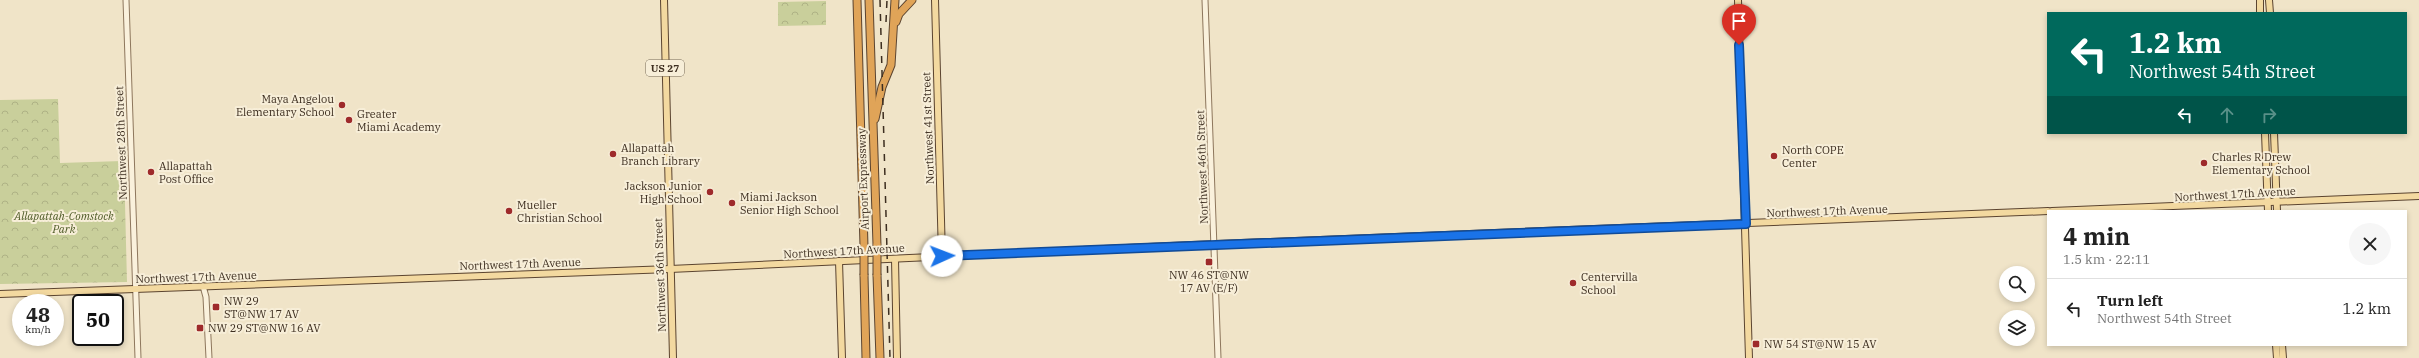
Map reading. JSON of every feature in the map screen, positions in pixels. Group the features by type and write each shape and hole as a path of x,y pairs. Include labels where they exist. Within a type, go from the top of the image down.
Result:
{"highway":[{"name":"Airport Expressway","path":"857,0 866,358"},
{"name":"Airport Expressway","path":"869,0 880,358"},
{"path":"873,133 882,87 891,65 895,0"},
{"path":"893,34 899,14 912,0"}],"main road":[{"name":"Northwest 36th Street","path":"664,0 673,358"},
{"name":"Northwest 41st Street","path":"935,0 942,256"},
{"path":"1738,0 1749,358"},
{"path":"2260,0 2260,12"},
{"path":"2269,0 2270,12"},
{"path":"2265,134 2268,210"},
{"path":"2274,134 2277,210"},
{"name":"Northwest 17th Avenue","path":"2076,210 2419,196"},
{"name":"Northwest 17th Avenue","path":"0,294 670,269 1215,244 2047,211"},
{"path":"895,259 897,358"},
{"path":"839,261 842,358"},
{"path":"2276,346 2277,358"},
{"path":"2282,346 2283,358"}],"street":[{"name":"Northwest 28th Street","path":"126,0 138,358"},
{"name":"Northwest 46th Street","path":"1205,0 1218,358"},
{"path":"203,286 206,297 209,358"}],"green space":[{"path":"826,1 826,25 778,26 778,2"},
{"name":"Allapattah-Comstock Park","path":"58,99 60,163 122,161 124,164 127,282 0,284 0,100"}],"railway":[{"path":"880,0 890,358"},
{"path":"886,22 887,0"}],"place":[{"name":"Maya Angelou Elementary School","path":"342,105"},
{"name":"Greater Miami Academy","path":"349,120"},
{"name":"Allapattah Branch Library","path":"613,154"},
{"name":"North COPE Center","path":"1774,156"},
{"name":"Charles R Drew Elementary School","path":"2204,163"},
{"name":"Allapattah Post Office","path":"151,172"},
{"name":"Jackson Junior High School","path":"710,192"},
{"name":"Miami Jackson Senior High School","path":"732,203"},
{"name":"Mueller Christian School","path":"509,211"},
{"name":"NW 46 ST@NW 17 AV (E/F)","path":"1209,262"},
{"name":"Centervilla School","path":"1573,283"},
{"name":"NW 29 ST@NW 17 AV","path":"216,307"},
{"name":"NW 29 ST@NW 16 AV","path":"200,328"},
{"name":"NW 54 ST@NW 15 AV","path":"1756,344"}],"route":[{"path":"942,256 1238,243 1746,224 1739,45"}]}
